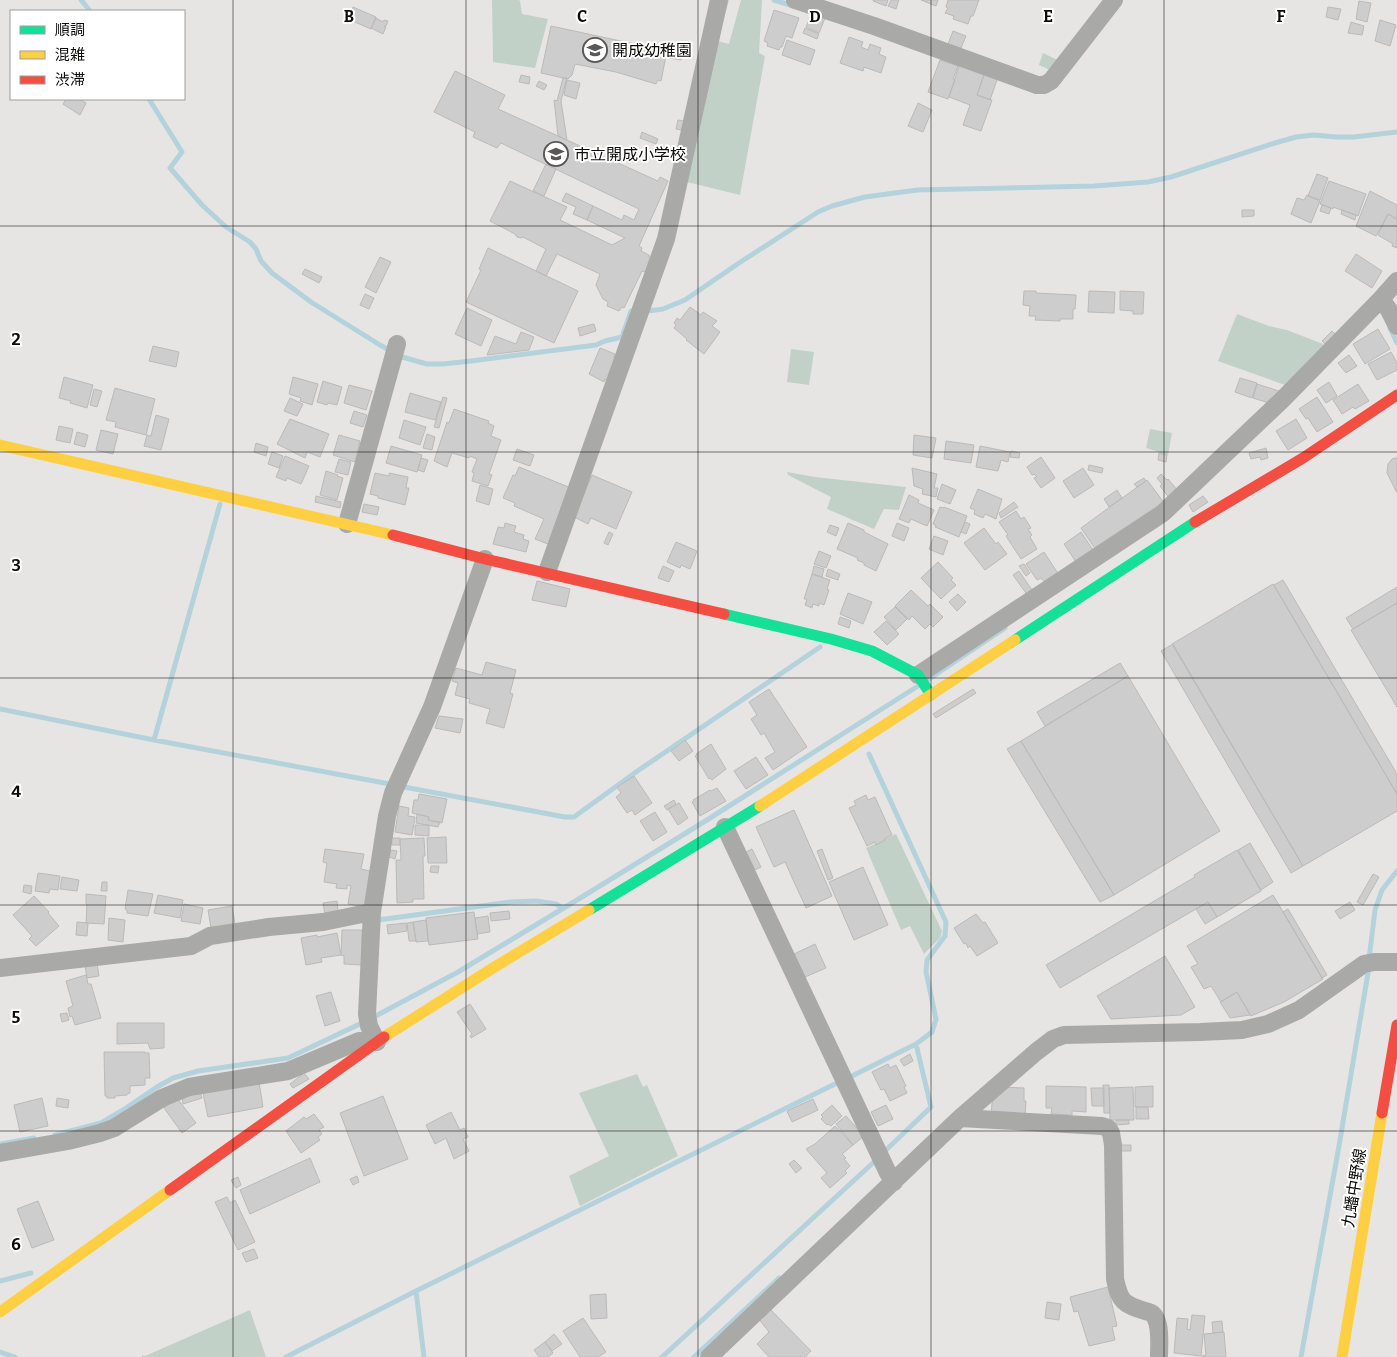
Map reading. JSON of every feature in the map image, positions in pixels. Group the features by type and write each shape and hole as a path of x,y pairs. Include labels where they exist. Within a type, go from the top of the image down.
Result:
{"street":[{"path":"549,566 666,239 720,0"},
{"path":"795,0 874,26 1036,85 1051,81 1114,0"},
{"path":"0,1312 377,1042 493,968 785,791 925,679 1163,513 1384,304 1397,281"},
{"path":"1384,304 1397,326"},
{"path":"349,518 395,350"},
{"path":"925,679 1133,562 1213,511 1303,458 1397,395"},
{"path":"0,445 349,518 485,559 549,566 831,639 872,652 895,662 925,679"},
{"path":"377,1042 368,1020 372,912 387,816 393,794 432,707 485,559"},
{"path":"725,828 891,1178"},
{"path":"0,968 191,946 210,936 269,927 323,922 372,912"},
{"path":"709,1357 891,1178 1036,1052 1054,1039 1064,1034 1242,1030 1268,1024 1300,1010 1369,963 1397,962"},
{"name":"九蟠中野線","path":"1342,1357 1397,1025"},
{"path":"0,1153 68,1141 100,1133 114,1128 162,1098 189,1087 288,1071 359,1041 377,1042"},
{"path":"960,1118 1102,1126 1108,1128 1113,1144 1115,1279 1122,1299 1129,1306 1152,1313 1156,1319 1159,1357"}],"shaded area":[{"path":"492,0 519,0 522,14 548,19 535,68 493,62"},
{"path":"726,0 729,0 718,41 729,44 741,0 762,0 759,53 765,56 740,195 682,182"},
{"path":"1043,53 1060,61 1052,71 1039,65"},
{"path":"1237,314 1323,344 1324,351 1285,385 1218,361"},
{"path":"791,349 814,352 809,385 787,382"},
{"path":"1150,429 1172,433 1168,455 1146,448"},
{"path":"787,472 906,487 899,510 884,509 874,529 827,509 831,497 788,475"},
{"path":"896,834 942,931 940,938 924,954 910,926 901,930 866,848"},
{"path":"637,1074 643,1087 647,1085 678,1156 580,1206 569,1176 609,1156 579,1093"},
{"path":"250,1310 266,1357 142,1357 142,1355 145,1356"}],"building":[{"path":"873,0 888,0 886,6"},
{"path":"891,0 899,0 896,9 888,6"},
{"path":"921,0 938,0 936,6"},
{"path":"948,0 979,0 968,24 953,19 954,16 945,13 948,8 946,7"},
{"path":"1359,1 1371,3 1367,22 1356,19"},
{"path":"353,7 376,17 371,29 348,19"},
{"path":"1328,7 1341,9 1338,20 1326,17"},
{"path":"774,10 799,18 792,38 786,36 779,50 767,46 768,43 764,41"},
{"path":"812,12 825,18 819,33 806,27"},
{"path":"376,18 383,22 384,20 388,21 386,26 384,26 386,27 383,34 371,28"},
{"path":"1380,20 1396,25 1390,46 1375,41"},
{"path":"1351,22 1364,26 1362,35 1348,33"},
{"path":"551,26 667,51 661,81 658,80 656,84 616,72 575,64 572,75 568,79 541,73"},
{"path":"805,28 819,34 817,39 803,33"},
{"path":"953,31 966,36 961,48 948,44"},
{"path":"849,37 863,42 861,47 868,50 870,44 881,48 879,54 886,57 881,73 864,67 863,71 840,63"},
{"path":"787,40 815,50 810,65 782,55"},
{"path":"670,50 683,53 681,60 669,58"},
{"path":"940,60 958,66 948,99 928,92"},
{"path":"960,63 985,72 977,95 992,100 981,131 963,125 970,105 949,97"},
{"path":"455,71 505,95 498,109 658,181 660,177 668,181 639,246 642,248 641,251 653,259 648,273 642,271 624,308 622,307 619,311 607,306 608,302 603,299 596,285 600,274 557,254 546,276 536,271 546,249 523,237 517,237 515,234 490,221 510,181 567,207 560,220 612,245 625,238 587,220 593,206 622,220 624,215 634,220 639,209 501,143 497,148 473,137 475,132 434,112"},
{"path":"985,72 998,77 990,100 977,95"},
{"path":"521,75 530,77 529,84 519,82"},
{"path":"563,78 567,78 561,101 567,140 558,136 554,100 557,101"},
{"path":"567,80 580,83 576,99 564,95"},
{"path":"539,81 547,85 544,90 536,86"},
{"path":"65,100 81,100 86,103 80,115 63,104"},
{"path":"918,103 932,110 923,132 908,126"},
{"path":"678,120 684,121 682,130 676,129"},
{"path":"642,132 658,139 656,144 640,138"},
{"name":"市立開成小学校","path":"546,164 556,169 544,196 533,191"},
{"path":"1317,174 1328,178 1320,200 1308,196"},
{"path":"1329,181 1366,194 1358,216 1320,204"},
{"path":"1370,191 1397,205 1397,219 1388,214 1376,236 1356,226"},
{"path":"566,193 593,206 587,220 573,214 576,207 562,201"},
{"path":"1307,195 1320,201 1311,223 1291,214 1297,198 1304,200"},
{"path":"1322,205 1331,208 1329,214 1320,211"},
{"path":"1242,210 1254,210 1254,216 1242,217"},
{"path":"1342,210 1356,215 1355,220 1341,214"},
{"path":"1388,214 1397,219 1397,248 1378,235"},
{"path":"488,248 578,291 554,343 466,302 481,270 479,269"},
{"path":"1356,254 1382,271 1372,288 1345,271"},
{"path":"380,257 391,262 376,293 365,287"},
{"path":"305,269 322,277 319,283 302,274"},
{"path":"1024,291 1076,295 1073,319 1060,319 1060,321 1035,320 1036,316 1029,316 1030,306 1023,305"},
{"path":"1089,291 1115,292 1114,313 1088,312"},
{"path":"1120,291 1144,292 1143,314 1133,314 1133,311 1120,310"},
{"path":"365,294 374,298 369,309 360,305"},
{"path":"690,307 701,315 703,312 717,321 712,326 720,332 704,354 674,328 677,318 680,320"},
{"path":"467,308 492,320 481,346 455,334"},
{"path":"594,324 596,331 580,336 578,328"},
{"path":"1378,329 1390,349 1365,364 1353,344"},
{"path":"1332,331 1337,336 1327,346 1322,341"},
{"path":"521,332 534,337 529,350 487,355 495,336 516,344"},
{"path":"153,346 179,352 176,367 149,361"},
{"path":"600,348 618,357 608,381 605,379 604,382 589,374"},
{"path":"1391,352 1397,363 1397,370 1377,380 1368,364"},
{"path":"1349,355 1357,366 1346,373 1338,363"},
{"path":"64,377 93,385 87,408 59,398"},
{"path":"293,377 318,384 312,405 300,401 301,398 289,394"},
{"path":"1240,378 1257,383 1252,398 1235,392"},
{"path":"323,381 342,387 337,405 317,402"},
{"path":"1329,382 1337,396 1326,403 1317,390"},
{"path":"1257,384 1279,391 1269,403 1253,398"},
{"path":"1358,384 1369,401 1355,409 1353,407 1342,414 1333,400"},
{"path":"349,385 372,391 366,410 344,403"},
{"path":"115,388 155,399 146,435 115,427 116,422 106,420"},
{"path":"94,389 102,391 97,407 90,405"},
{"path":"410,393 441,402 435,420 405,412"},
{"path":"443,397 447,398 439,428 434,427"},
{"path":"1317,397 1333,422 1317,432 1308,418 1306,419 1299,409"},
{"path":"290,398 303,404 297,416 284,411"},
{"path":"454,409 489,421 488,423 494,426 491,436 501,440 489,474 492,475 488,486 472,481 474,473 472,472 477,459 452,453 447,467 434,461 447,422 449,423"},
{"path":"354,411 367,415 363,427 350,423"},
{"path":"156,415 169,419 161,450 144,446 147,435 151,436"},
{"path":"290,419 329,434 320,457 307,452 305,458 277,444"},
{"path":"1296,419 1307,438 1288,450 1276,431"},
{"path":"404,420 426,427 420,445 399,438"},
{"path":"59,426 73,429 70,443 56,440"},
{"path":"101,430 118,434 113,454 96,450"},
{"path":"77,432 88,435 85,447 74,444"},
{"path":"427,434 435,437 432,450 423,448"},
{"path":"339,435 360,441 355,462 333,455"},
{"path":"914,435 936,438 932,458 913,455"},
{"path":"946,441 974,445 971,463 944,459"},
{"path":"256,443 268,447 266,456 254,452"},
{"path":"391,446 422,455 417,472 386,463"},
{"path":"980,446 1010,452 1008,462 1001,460 998,471 976,467"},
{"path":"1266,448 1268,458 1261,460 1260,457 1251,459 1249,453"},
{"path":"517,449 534,455 530,466 513,460"},
{"path":"1011,451 1020,453 1019,458 1010,457"},
{"path":"272,452 283,456 279,468 268,464"},
{"path":"1159,453 1167,455 1166,462 1158,460"},
{"path":"285,456 309,466 301,484 287,478 286,481 276,477"},
{"path":"1041,457 1055,478 1041,488 1034,478 1037,477 1034,474 1032,475 1027,467"},
{"path":"421,458 428,460 424,472 418,470"},
{"path":"1397,458 1397,493 1387,473 1388,464"},
{"path":"339,459 351,462 348,475 335,472"},
{"path":"1089,465 1103,468 1102,473 1088,470"},
{"path":"519,467 571,488 548,544 535,539 544,519 514,506 515,503 503,498 513,475 515,476"},
{"path":"912,468 937,474 934,488 938,488 936,497 922,494 923,489 914,486"},
{"path":"1083,468 1094,485 1074,498 1063,481"},
{"path":"326,471 343,478 337,500 320,495"},
{"path":"375,473 389,476 389,473 408,477 406,488 409,488 405,505 370,494"},
{"path":"1161,474 1179,492 1170,499 1160,486 1162,484 1157,478"},
{"path":"592,475 632,492 616,529 591,518 588,524 574,517"},
{"path":"1144,478 1146,481 1137,487 1134,484"},
{"path":"1147,480 1165,504 1098,553 1081,528"},
{"path":"942,484 956,490 950,504 937,499"},
{"path":"480,485 493,489 489,505 476,501"},
{"path":"978,489 1002,499 996,519 985,514 983,518 974,514 975,510 970,508"},
{"path":"1117,490 1122,498 1109,507 1104,499"},
{"path":"909,495 919,500 918,503 934,510 927,526 911,519 909,523 899,519"},
{"path":"316,496 341,502 340,508 315,502"},
{"path":"1203,496 1208,502 1193,512 1189,505"},
{"path":"1014,502 1018,507 1001,518 999,513"},
{"path":"364,504 379,507 377,515 362,512"},
{"path":"940,507 967,516 959,537 935,527 936,525 933,524"},
{"path":"1016,511 1021,519 1024,517 1031,528 1028,529 1032,535 1030,537 1037,549 1021,559 999,522"},
{"path":"965,522 970,524 966,534 961,532"},
{"path":"505,523 516,526 514,532 524,535 523,539 529,541 526,552 493,544 498,527 504,528"},
{"path":"848,523 888,544 876,571 857,560 858,558 837,549"},
{"path":"897,523 909,528 904,541 892,536"},
{"path":"830,525 839,528 836,536 827,532"},
{"path":"984,528 996,544 998,542 1007,554 985,570 964,543"},
{"path":"609,532 613,534 608,545 604,543"},
{"path":"1081,532 1095,553 1078,565 1064,544"},
{"path":"934,536 948,541 943,555 929,549"},
{"path":"676,542 697,551 690,569 681,565 680,568 667,562"},
{"path":"819,551 831,556 826,568 814,564"},
{"path":"1044,552 1059,575 1046,584 1041,578 1037,580 1026,564"},
{"path":"938,562 953,578 951,580 956,585 941,599 921,578"},
{"path":"1024,564 1030,573 1026,576 1019,566"},
{"path":"663,566 674,571 669,582 658,578"},
{"path":"814,566 824,569 822,577 812,574"},
{"path":"828,569 840,574 838,580 826,576"},
{"path":"1019,571 1034,593 1028,596 1013,575"},
{"path":"812,574 830,580 824,605 819,603 819,606 813,604 812,608 805,605 807,599 804,599"},
{"path":"1283,580 1397,774 1397,794 1274,585"},
{"path":"537,581 570,589 566,607 532,600"},
{"path":"1273,584 1397,794 1397,811 1303,866 1172,644"},
{"path":"1397,587 1397,603 1353,629 1346,618"},
{"path":"911,590 928,606 930,604 943,617 933,627 930,624 925,629 912,616 909,620 895,606"},
{"path":"848,593 872,602 863,624 840,614"},
{"path":"958,594 966,602 957,611 949,602"},
{"path":"1397,603 1397,707 1351,630"},
{"path":"895,607 907,619 896,630 884,617"},
{"path":"840,617 851,621 849,628 838,624"},
{"path":"886,621 899,634 887,645 874,632"},
{"path":"1173,644 1303,866 1291,873 1161,651"},
{"path":"486,662 516,670 510,693 513,694 504,728 486,723 490,709 469,703 470,699 455,695 458,683 452,681 456,668 482,675"},
{"path":"1120,663 1128,676 1045,726 1037,712"},
{"path":"1128,676 1220,831 1114,895 1021,741"},
{"path":"769,689 807,747 773,770 765,758 775,752 764,733 761,735 751,719 757,715 749,702"},
{"path":"973,689 976,693 936,718 933,714"},
{"path":"439,716 463,719 460,733 435,728"},
{"path":"685,740 693,751 679,761 671,751"},
{"path":"1021,741 1114,895 1100,902 1007,749"},
{"path":"711,744 726,769 712,780 709,779 695,756"},
{"path":"756,757 768,775 746,789 734,771"},
{"path":"634,776 652,803 635,815 632,810 627,813 616,797 621,793 617,787"},
{"path":"717,788 726,801 700,816 692,802 693,800"},
{"path":"419,794 447,799 442,823 428,820 429,817 412,813 414,800 418,800"},
{"path":"866,795 868,800 875,797 892,835 876,845 875,842 867,846 849,808 856,805 854,801"},
{"path":"674,800 676,804 667,810 664,806"},
{"path":"679,803 688,818 678,825 668,809"},
{"path":"399,806 409,808 408,816 415,817 412,835 395,832"},
{"path":"794,810 832,896 806,908 785,862 774,867 756,827"},
{"path":"655,812 667,832 653,841 640,821"},
{"path":"417,814 429,817 428,820 440,822 438,827 416,823"},
{"path":"415,825 429,825 429,836 415,835"},
{"path":"446,837 447,863 428,863 427,838"},
{"path":"391,838 400,838 400,845 392,845"},
{"path":"424,838 424,899 413,899 413,902 397,903 396,860 401,860 400,839"},
{"path":"1250,843 1273,882 1261,890 1238,850"},
{"path":"325,849 364,854 361,869 370,871 365,907 348,904 351,886 347,885 347,889 336,888 337,884 324,882 327,863 323,862"},
{"path":"752,849 761,867 755,870 746,852"},
{"path":"822,849 833,878 828,880 817,851"},
{"path":"391,850 397,851 395,859 389,857"},
{"path":"1237,850 1261,891 1217,917 1208,902 1060,988 1046,965"},
{"path":"431,866 439,866 438,873 430,872"},
{"path":"863,867 888,925 854,940 829,882"},
{"path":"38,873 60,876 58,890 50,889 49,893 35,891"},
{"path":"1373,874 1379,877 1363,905 1357,902"},
{"path":"62,877 79,880 77,891 60,889"},
{"path":"102,882 107,882 107,891 101,891"},
{"path":"24,885 32,886 31,894 23,892"},
{"path":"128,890 153,894 148,916 127,913 125,909"},
{"path":"86,894 106,896 104,924 86,923"},
{"path":"158,895 183,900 180,918 154,913"},
{"path":"1273,895 1323,979 1284,1002 1251,1016 1237,992 1221,1002 1211,986 1204,989 1191,967 1198,964 1187,946"},
{"path":"34,896 59,926 36,946 29,939 32,936 13,915"},
{"path":"337,901 338,911 325,914 323,903"},
{"path":"1208,902 1217,917 1205,924 1196,909"},
{"path":"1350,902 1355,910 1340,919 1335,911"},
{"path":"184,904 203,908 200,924 181,921"},
{"path":"232,906 235,924 211,928 208,910"},
{"path":"1288,909 1327,975 1322,978 1283,912"},
{"path":"509,911 510,919 491,921 490,913"},
{"path":"474,912 478,939 429,945 426,918"},
{"path":"976,914 983,923 985,922 998,943 977,956 970,946 968,948 966,943 964,944 954,928"},
{"path":"488,916 490,932 477,934 475,918"},
{"path":"109,918 125,920 123,942 108,940"},
{"path":"426,920 428,941 416,942 413,922"},
{"path":"77,922 88,923 87,936 76,935"},
{"path":"413,922 416,941 409,941 407,923"},
{"path":"406,923 407,931 388,934 387,925"},
{"path":"342,930 362,930 362,965 344,964 344,956 341,955"},
{"path":"337,933 341,955 321,958 322,962 306,965 301,938"},
{"path":"815,944 826,968 805,977 794,954"},
{"path":"1165,956 1195,1007 1181,1015 1111,1019 1097,996"},
{"path":"97,963 99,976 87,978 85,965"},
{"path":"86,975 88,984 91,984 101,1018 75,1025 72,1016 70,1017 68,1008 73,1006 66,981"},
{"path":"331,992 340,1021 325,1026 316,996"},
{"path":"1237,992 1250,1015 1230,1018 1220,1002"},
{"path":"470,1004 486,1029 471,1038 472,1034 457,1012"},
{"path":"67,1013 69,1020 62,1022 60,1014"},
{"path":"117,1023 164,1023 164,1048 150,1049 148,1043 117,1044"},
{"path":"104,1052 149,1053 150,1078 145,1078 145,1085 130,1086 130,1093 127,1095 107,1098 105,1096"},
{"path":"910,1054 913,1061 904,1066 900,1060"},
{"path":"888,1064 890,1068 896,1065 906,1086 904,1087 907,1093 890,1101 884,1089 881,1090 872,1072"},
{"path":"304,1073 309,1079 293,1088 290,1084"},
{"path":"259,1082 263,1107 208,1117 203,1093"},
{"path":"1103,1085 1109,1085 1110,1113 1104,1113"},
{"path":"1046,1086 1086,1087 1086,1112 1072,1111 1072,1115 1051,1114 1052,1108 1046,1108"},
{"path":"1153,1086 1153,1107 1135,1107 1135,1087"},
{"path":"1000,1087 1024,1088 1024,1101 1026,1101 1025,1115 991,1114 993,1094"},
{"path":"1133,1087 1134,1120 1110,1120 1109,1088"},
{"path":"1091,1088 1104,1088 1104,1106 1092,1106"},
{"path":"200,1092 202,1098 183,1104 182,1097"},
{"path":"383,1096 408,1159 364,1176 340,1113"},
{"path":"42,1098 48,1126 20,1132 14,1105"},
{"path":"57,1098 69,1100 68,1108 56,1106"},
{"path":"177,1098 196,1123 182,1133 164,1108"},
{"path":"813,1099 818,1110 792,1122 787,1111"},
{"path":"832,1105 842,1116 831,1126 821,1119 823,1117 821,1115"},
{"path":"886,1105 893,1119 878,1126 871,1112"},
{"path":"1136,1107 1148,1107 1149,1119 1136,1119"},
{"path":"451,1112 460,1130 464,1128 468,1137 463,1139 469,1151 454,1159 446,1138 435,1144 426,1125"},
{"path":"314,1114 324,1127 319,1130 322,1134 318,1137 320,1140 301,1153 286,1131 304,1117 306,1119"},
{"path":"846,1116 864,1136 853,1145 836,1124"},
{"path":"1116,1120 1129,1120 1129,1124 1116,1125"},
{"path":"835,1126 853,1145 842,1154 850,1166 845,1171 847,1173 830,1188 821,1178 827,1173 806,1149 815,1144"},
{"path":"1120,1145 1131,1145 1131,1151 1120,1151"},
{"path":"310,1158 320,1182 250,1214 240,1190"},
{"path":"794,1160 802,1168 796,1173 789,1164"},
{"path":"357,1176 359,1182 353,1185 350,1179"},
{"path":"238,1177 241,1185 236,1188 231,1180"},
{"path":"227,1197 230,1203 235,1200 255,1242 238,1250 215,1202"},
{"path":"38,1201 54,1240 32,1248 17,1209"},
{"path":"254,1249 258,1258 246,1262 242,1253"},
{"path":"1108,1287 1117,1326 1112,1327 1115,1340 1089,1346 1078,1311 1074,1312 1070,1297"},
{"path":"606,1294 607,1318 591,1319 590,1295"},
{"path":"1047,1302 1061,1304 1059,1320 1045,1318"},
{"path":"769,1308 811,1351 807,1357 769,1357 757,1344 769,1332 758,1318"},
{"path":"1192,1315 1205,1316 1201,1356 1174,1353 1177,1318 1188,1319 1187,1329 1190,1330"},
{"path":"583,1318 606,1352 598,1357 580,1357 563,1331"},
{"path":"1222,1321 1223,1332 1213,1333 1212,1322"},
{"path":"1224,1332 1226,1357 1203,1357 1206,1355 1204,1334"},
{"path":"554,1334 562,1344 552,1351 545,1342"},
{"path":"545,1342 553,1353 548,1357 539,1357 534,1350"}],"waterway":[{"path":"81,0 89,10"},
{"path":"774,0 793,6"},
{"path":"150,100 182,152 170,168 202,205 226,227 250,242 256,249 261,261 272,273 311,302 402,357 427,364 443,364 596,345 622,337 631,311 633,311"},
{"path":"648,311 663,309 685,300 818,212 865,197 917,190 1094,186 1148,182 1171,177 1296,137 1314,135 1354,137 1397,132"},
{"path":"1390,328 1397,343"},
{"path":"154,740 220,504"},
{"path":"929,679 1005,628"},
{"path":"404,787 565,817 574,817 636,772 820,647"},
{"path":"372,1018 458,972 577,900 918,686"},
{"path":"0,709 390,784"},
{"path":"848,1078 916,1044 932,1032 936,1019 926,972 927,960 945,936 946,922 869,754"},
{"path":"1369,959 1375,910 1382,890 1397,871"},
{"path":"378,920 511,902 537,901 556,904 563,908"},
{"path":"1301,1357 1369,967"},
{"path":"55,1135 101,1123 173,1078 198,1071 288,1058 364,1022"},
{"path":"885,1151 931,1107 916,1044"},
{"path":"286,1357 839,1082"},
{"path":"0,1144 34,1138"},
{"path":"662,1357 875,1161"},
{"path":"0,1281 31,1273"},
{"path":"694,1357 779,1278"},
{"path":"416,1291 424,1357"},
{"path":"0,1352 15,1357"}],"traffic: fast":[{"path":"1015,640 1195,522"},
{"path":"724,614 831,639 872,651 918,675 931,695"},
{"path":"589,910 760,806"}],"traffic: slow":[{"path":"0,445 393,535"},
{"path":"760,806 1015,640"},
{"path":"384,1037 589,910"},
{"path":"1342,1357 1382,1113"},
{"path":"0,1312 170,1190"}],"traffic: jam":[{"path":"1195,522 1303,458 1397,395"},
{"path":"393,535 485,559 724,614"},
{"path":"1382,1113 1397,1025"},
{"path":"170,1190 384,1037"}],"place":[{"name":"開成幼稚園","path":"595,50"},
{"name":"市立開成小学校","path":"556,154"}]}
